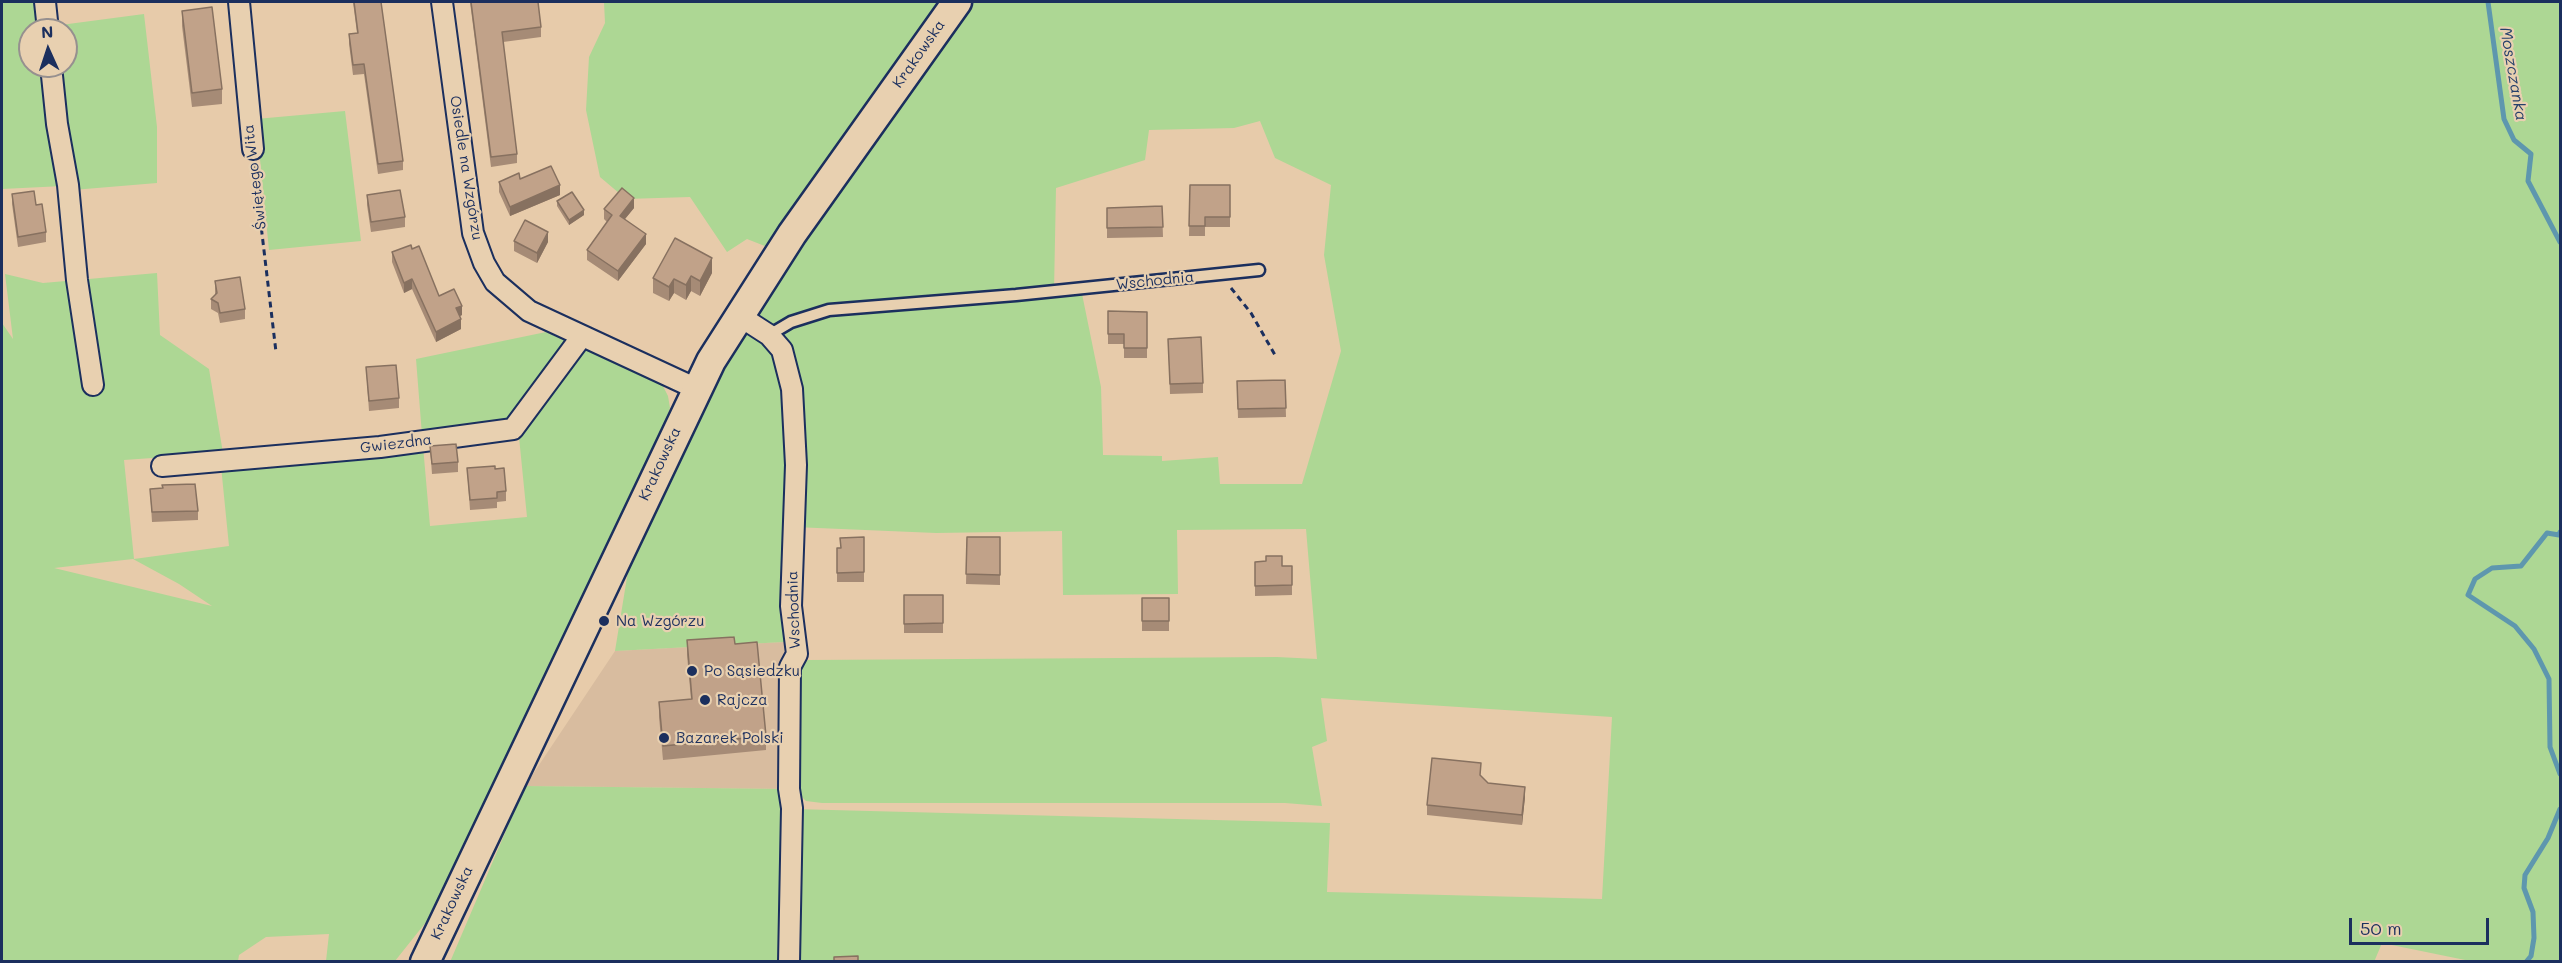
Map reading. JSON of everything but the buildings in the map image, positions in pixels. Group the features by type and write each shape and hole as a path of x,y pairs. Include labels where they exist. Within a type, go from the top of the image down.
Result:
{"main road":[{"name":"Krakowska","path":"425,962 697,389 738,315 792,234 957,2"}],"street":[{"path":"45,2 47,18"},
{"name":"Świętego Wita","path":"239,2 253,149"},
{"name":"Osiedle na Wzgórzu","path":"442,2 473,233 484,263 495,282 529,311 697,389"},
{"path":"52,78 57,124 68,185 77,280 93,385"},
{"name":"Wschodnia","path":"738,315 769,335 782,350 792,390 796,465 791,606 797,654 790,667 789,789 792,808 789,962"},
{"name":"Gwiezdna","path":"162,466 380,447 513,429 582,336"}],"lane":[{"name":"Wschodnia","path":"769,335 791,322 830,310 1016,295 1259,270"}],"path":[{"name":"Świętego Wita","path":"253,149 276,352"},
{"path":"1220,274 1251,313 1275,356"}],"shaded area":[{"path":"784,642 789,789 525,786 615,651"}],"green space":[{"path":"2,2 35,2 37,18 18,18 18,78 44,78 63,186 2,189"},
{"path":"604,2 2560,2 2560,961 2470,961 2382,943 2374,962 450,962 525,786 789,789 793,809 1330,823 1327,892 1602,899 1612,717 1321,698 1327,741 1312,747 1322,806 1285,803 822,803 806,801 800,795 796,784 799,673 803,664 808,660 1277,657 1317,659 1306,529 1177,530 1178,594 1063,595 1062,531 936,533 794,527 790,528 784,642 615,651 629,565 738,315 780,252 747,239 727,252 690,197 626,199 600,177 586,110 589,57 605,23","holes":["1260,121 1275,158 1331,185 1324,255 1341,351 1302,484 1220,484 1218,457 1162,461 1162,456 1103,455 1101,387 1081,289 1054,291 1056,188 1145,160 1149,130 1234,128"]},
{"path":"144,14 157,127 157,183 73,190 59,78 78,78 78,23"},
{"path":"345,111 361,241 269,250 256,119"},
{"path":"157,273 160,335 209,369 223,453 124,460 134,559 229,546 221,466 423,446 430,526 527,517 519,437 580,352 586,350 662,384 668,396 670,408 663,428 438,907 395,961 326,961 329,934 266,937 239,955 238,961 2,961 2,323 13,339 5,274 43,283","holes":["133,559 179,584 212,606 54,568"]},
{"path":"546,332 570,343 514,421 422,435 416,359"}],"waterway":[{"name":"Moszczanka","path":"2488,2 2504,119 2514,140 2531,154 2528,181 2560,242"},
{"name":"Moszczanka","path":"2560,532 2559,535 2547,533 2521,566 2492,568 2475,579 2468,595 2515,626 2534,649 2549,679 2550,747 2560,774"},
{"name":"Moszczanka","path":"2526,962 2531,956 2534,938 2533,912 2524,888 2525,875 2548,838 2560,809"}],"place":[{"name":"Na Wzgórzu","path":"604,621"},
{"name":"Po Sąsiedzku","path":"692,671"},
{"name":"Rajcza","path":"705,700"},
{"name":"Bazarek Polski","path":"664,738"}]}
